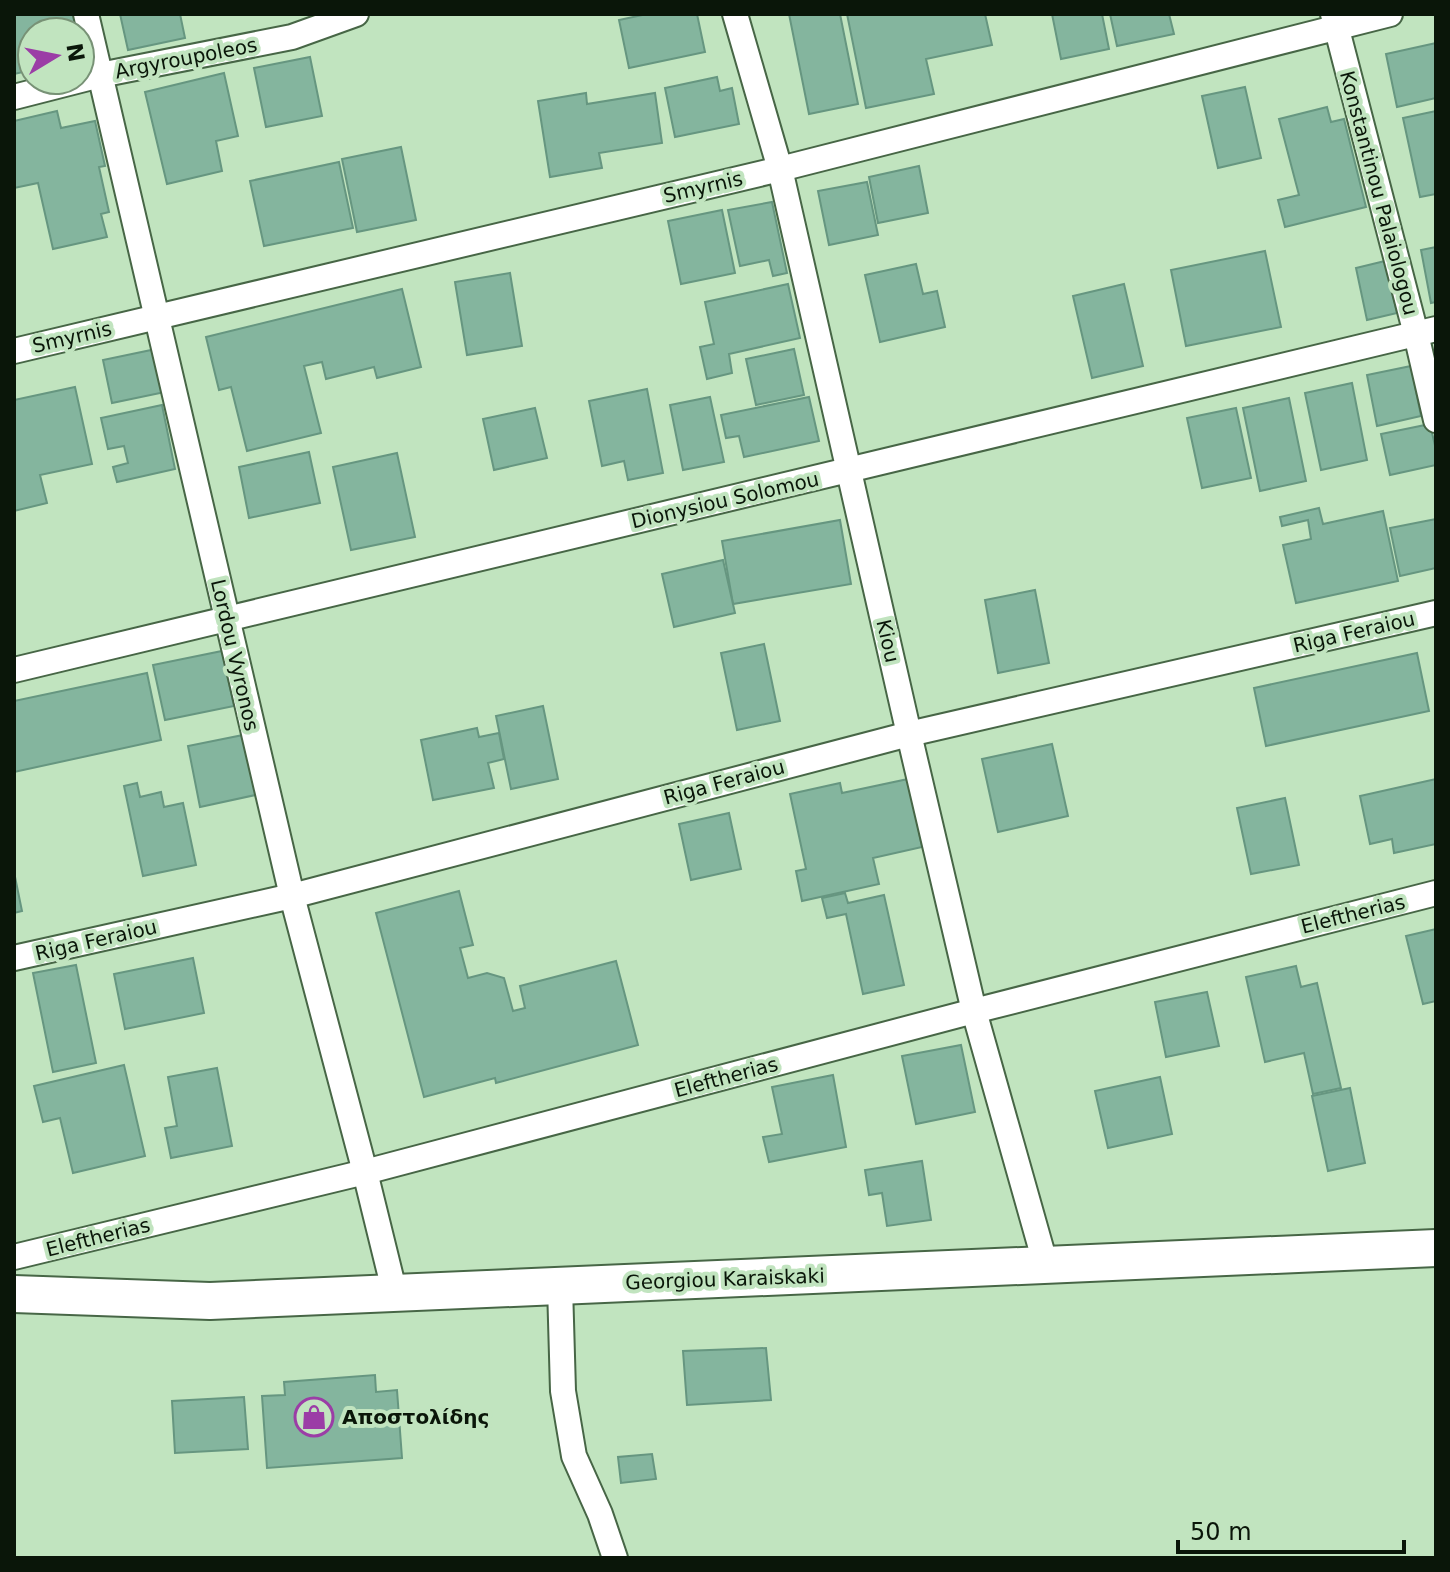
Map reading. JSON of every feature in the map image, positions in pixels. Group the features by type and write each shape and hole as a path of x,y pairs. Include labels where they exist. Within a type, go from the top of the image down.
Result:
{"street":[{"name":"Lordou Vyronos","path":"86,14 292,896 395,1294"},
{"name":"Argyroupoleos","path":"14,97 100,75 292,37 356,14"},
{"name":"Kiou","path":"735,14 780,169 974,1011 1046,1266"},
{"name":"Smyrnis","path":"14,351 780,169 1334,20 1390,14"},
{"name":"Konstantinou Palaiologou","path":"1334,20 1426,331 1436,420"},
{"name":"Dionysiou Solomou","path":"14,670 1426,331"},
{"name":"Riga Feraiou","path":"14,958 292,896 909,734 1436,613"},
{"name":"Eleftherias","path":"14,1257 365,1172 1436,893"},
{"name":"Georgiou Karaiskaki","path":"14,1294 210,1301 1436,1248"},
{"path":"560,1286 563,1391 574,1456 600,1514 615,1558"}],"building":[{"path":"14,14 79,14 16,16 14,74"},
{"path":"120,14 180,14 185,38 128,50"},
{"path":"647,14 697,14 705,52 629,68 619,20"},
{"path":"789,14 840,14 858,104 809,114"},
{"path":"847,14 985,14 992,45 926,59 934,94 866,108"},
{"path":"1052,14 1102,14 1109,49 1061,59"},
{"path":"1110,14 1169,14 1174,34 1117,46"},
{"path":"1436,43 1436,98 1397,107 1386,54"},
{"path":"310,57 322,116 266,127 254,68"},
{"path":"224,73 238,136 216,141 222,171 167,184 145,92"},
{"path":"717,77 720,91 732,88 739,124 675,137 665,88"},
{"path":"1245,87 1261,158 1218,168 1202,96"},
{"path":"586,93 587,104 655,93 662,143 599,153 602,168 550,177 538,101"},
{"path":"1327,107 1331,122 1344,119 1366,207 1285,227 1278,200 1299,195 1279,119"},
{"path":"57,111 61,128 95,121 105,166 99,167 109,212 101,214 107,237 53,249 38,183 14,188 14,121"},
{"path":"1436,111 1436,194 1420,197 1403,118"},
{"path":"401,147 416,220 357,232 342,159"},
{"path":"339,162 353,228 264,246 250,181"},
{"path":"919,166 928,213 878,223 869,177"},
{"path":"867,182 878,235 829,245 818,191"},
{"path":"772,202 787,273 773,276 769,260 740,266 728,210"},
{"path":"722,210 735,273 681,284 668,221"},
{"path":"1436,247 1436,302 1431,303 1421,250"},
{"path":"1265,251 1281,327 1186,346 1171,270"},
{"path":"1385,261 1397,313 1367,320 1356,268"},
{"path":"916,264 923,294 937,291 945,327 880,342 865,275"},
{"path":"510,273 522,346 467,355 455,282"},
{"path":"788,284 800,338 729,354 732,373 707,379 700,347 714,344 705,302"},
{"path":"1124,284 1143,366 1092,378 1073,296"},
{"path":"402,289 421,367 377,378 374,367 326,379 322,362 304,366 321,433 247,451 231,387 219,390 206,337"},
{"path":"156,349 165,392 112,403 103,360"},
{"path":"794,349 804,395 756,405 746,359"},
{"path":"1411,366 1421,416 1377,426 1367,375"},
{"path":"1352,383 1367,460 1321,470 1305,393"},
{"path":"75,387 92,464 40,475 47,503 14,511 14,400"},
{"path":"647,389 663,473 628,480 624,461 602,466 589,401"},
{"path":"710,397 724,462 683,470 670,405"},
{"path":"809,397 819,441 744,457 739,436 726,438 721,415"},
{"path":"1289,398 1306,481 1260,491 1243,408"},
{"path":"162,405 175,469 117,482 113,467 128,463 124,446 108,449 101,418"},
{"path":"535,408 547,458 494,470 483,419"},
{"path":"1236,408 1251,478 1202,488 1187,418"},
{"path":"1430,424 1436,465 1390,475 1381,434"},
{"path":"309,452 320,503 249,518 239,467"},
{"path":"397,453 415,537 351,550 333,467"},
{"path":"1319,508 1323,524 1383,511 1398,581 1296,603 1283,545 1311,539 1308,520 1282,526 1280,517"},
{"path":"1436,519 1436,568 1400,576 1390,528"},
{"path":"840,520 851,584 733,604 722,541"},
{"path":"723,560 735,613 674,627 662,574"},
{"path":"1035,590 1049,663 998,673 985,600"},
{"path":"764,644 780,721 737,730 721,653"},
{"path":"222,651 234,706 165,720 153,665"},
{"path":"1417,653 1429,711 1266,746 1254,688"},
{"path":"147,673 161,740 14,772 14,701"},
{"path":"543,706 558,779 511,789 496,716"},
{"path":"477,728 479,737 499,733 504,759 488,763 494,788 433,800 421,740"},
{"path":"248,734 260,794 200,807 188,746"},
{"path":"1052,744 1068,816 998,832 982,759"},
{"path":"908,779 922,847 873,858 879,884 802,901 796,871 806,869 790,794 840,783 842,793"},
{"path":"1436,779 1436,844 1394,853 1392,839 1370,844 1360,796"},
{"path":"137,783 140,797 161,792 164,807 183,803 196,865 143,876 124,786"},
{"path":"1285,798 1299,865 1251,874 1237,808"},
{"path":"729,813 741,869 691,880 679,824"},
{"path":"14,872 22,911 14,913"},
{"path":"459,891 473,945 460,948 468,978 487,973 504,978 513,1011 525,1008 520,986 616,961 638,1045 496,1083 495,1078 424,1097 376,913"},
{"path":"845,893 848,903 884,895 904,985 863,994 846,914 827,918 822,898"},
{"path":"1436,929 1436,1001 1423,1004 1406,936"},
{"path":"193,958 204,1013 125,1029 114,974"},
{"path":"76,965 96,1063 53,1072 33,973"},
{"path":"1296,966 1301,987 1317,983 1341,1088 1313,1094 1304,1053 1265,1062 1246,977"},
{"path":"1207,992 1219,1046 1166,1057 1155,1002"},
{"path":"961,1045 975,1112 916,1124 902,1056"},
{"path":"124,1065 145,1156 73,1173 60,1118 43,1122 34,1086"},
{"path":"217,1068 232,1146 171,1158 165,1128 177,1126 168,1077"},
{"path":"833,1075 846,1147 769,1162 763,1137 782,1134 772,1087"},
{"path":"1160,1077 1172,1134 1108,1148 1095,1091"},
{"path":"1350,1088 1365,1163 1328,1171 1312,1096"},
{"path":"922,1161 931,1220 887,1226 882,1193 869,1195 865,1170"},
{"path":"766,1348 771,1400 687,1405 683,1351"},
{"path":"375,1375 376,1392 397,1390 402,1458 267,1468 262,1396 285,1395 284,1382"},
{"path":"244,1397 248,1449 175,1453 172,1401"},
{"path":"652,1454 656,1479 621,1483 618,1457"}],"place":[{"name":"Αποστολίδης","path":"314,1417"}]}
